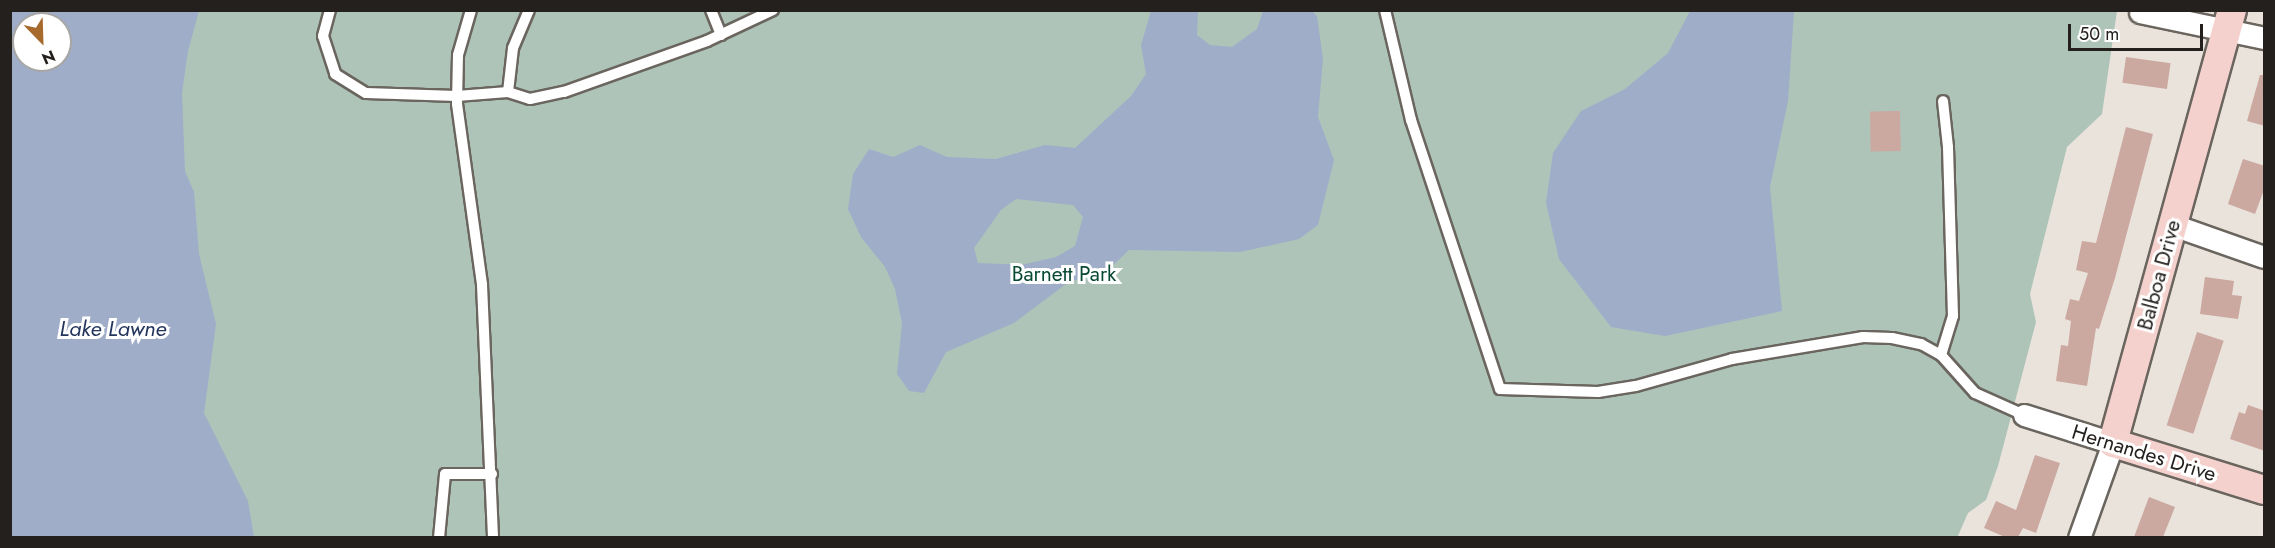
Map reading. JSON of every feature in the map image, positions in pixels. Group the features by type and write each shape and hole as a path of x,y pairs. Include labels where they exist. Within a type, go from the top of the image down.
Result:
{"street":[{"path":"2140,12 2230,19 2265,38"},
{"name":"Balboa Drive","path":"2079,537 2113,443 2230,19"},
{"path":"2173,225 2265,257"},
{"name":"Hernandes Drive","path":"2024,416 2265,490"}],"lane":[{"path":"330,10 323,36 335,74 366,93 484,96 508,92 530,99 564,92 721,35 773,10"},
{"path":"471,10 458,55 458,96 482,285 493,537"},
{"path":"508,92 513,48 529,10"},
{"path":"711,10 721,35"},
{"path":"1385,10 1410,120 1500,389 1598,392 1636,386 1732,359 1863,337 1892,338 1921,344 1941,355 1975,393 2024,416"},
{"path":"1941,355 1953,316 1948,147 1943,101"},
{"path":"440,537 445,474 492,474"}],"green space":[{"name":"Barnett Park","path":"10,11 2117,11 2102,114 2067,147 2030,294 2036,322 1998,466 1986,500 1968,513 1957,538 40,537 13,72 72,72 72,12 12,12 12,46"}],"water":[{"name":"Lake Lawne","path":"10,11 199,11 188,51 182,93 185,171 194,192 199,254 216,324 204,413 248,501 254,537 11,537"},
{"path":"1151,11 1198,11 1197,35 1210,45 1232,47 1257,29 1263,11 1312,11 1317,16 1323,59 1318,117 1334,160 1318,225 1299,239 1240,252 1129,250 1104,274 1070,281 1014,323 946,352 924,393 909,391 897,374 902,323 895,289 885,267 861,237 848,209 853,174 869,149 893,157 920,145 947,157 996,159 1045,145 1075,148 1131,96 1146,74 1141,45","holes":["1016,199 1073,205 1083,217 1075,246 1056,257 1021,265 978,263 974,248 1001,210"]},
{"path":"1690,11 1794,11 1788,101 1770,187 1782,311 1665,336 1611,327 1559,259 1546,203 1553,153 1581,111 1625,89 1668,53"}],"building":[{"path":"2126,57 2171,63 2167,89 2122,83"},
{"path":"2260,75 2265,75 2265,126 2247,121"},
{"path":"1900,111 1901,151 1871,152 1870,112"},
{"path":"2126,127 2153,134 2115,278 2099,329 2096,328 2087,386 2056,381 2061,345 2068,346 2071,321 2065,319 2070,299 2079,301 2088,273 2076,270 2082,241 2096,243"},
{"path":"2243,159 2265,166 2265,187 2255,214 2228,204"},
{"path":"2205,277 2234,281 2232,295 2242,296 2238,319 2200,314"},
{"path":"2197,332 2224,341 2193,434 2167,425"},
{"path":"2248,405 2265,411 2265,451 2230,439 2239,412 2245,414"},
{"path":"2035,455 2060,463 2036,533 2023,528 2018,537 2005,537 1984,528 1996,501 2016,510"},
{"path":"2149,497 2175,507 2163,537 2134,537"}]}
